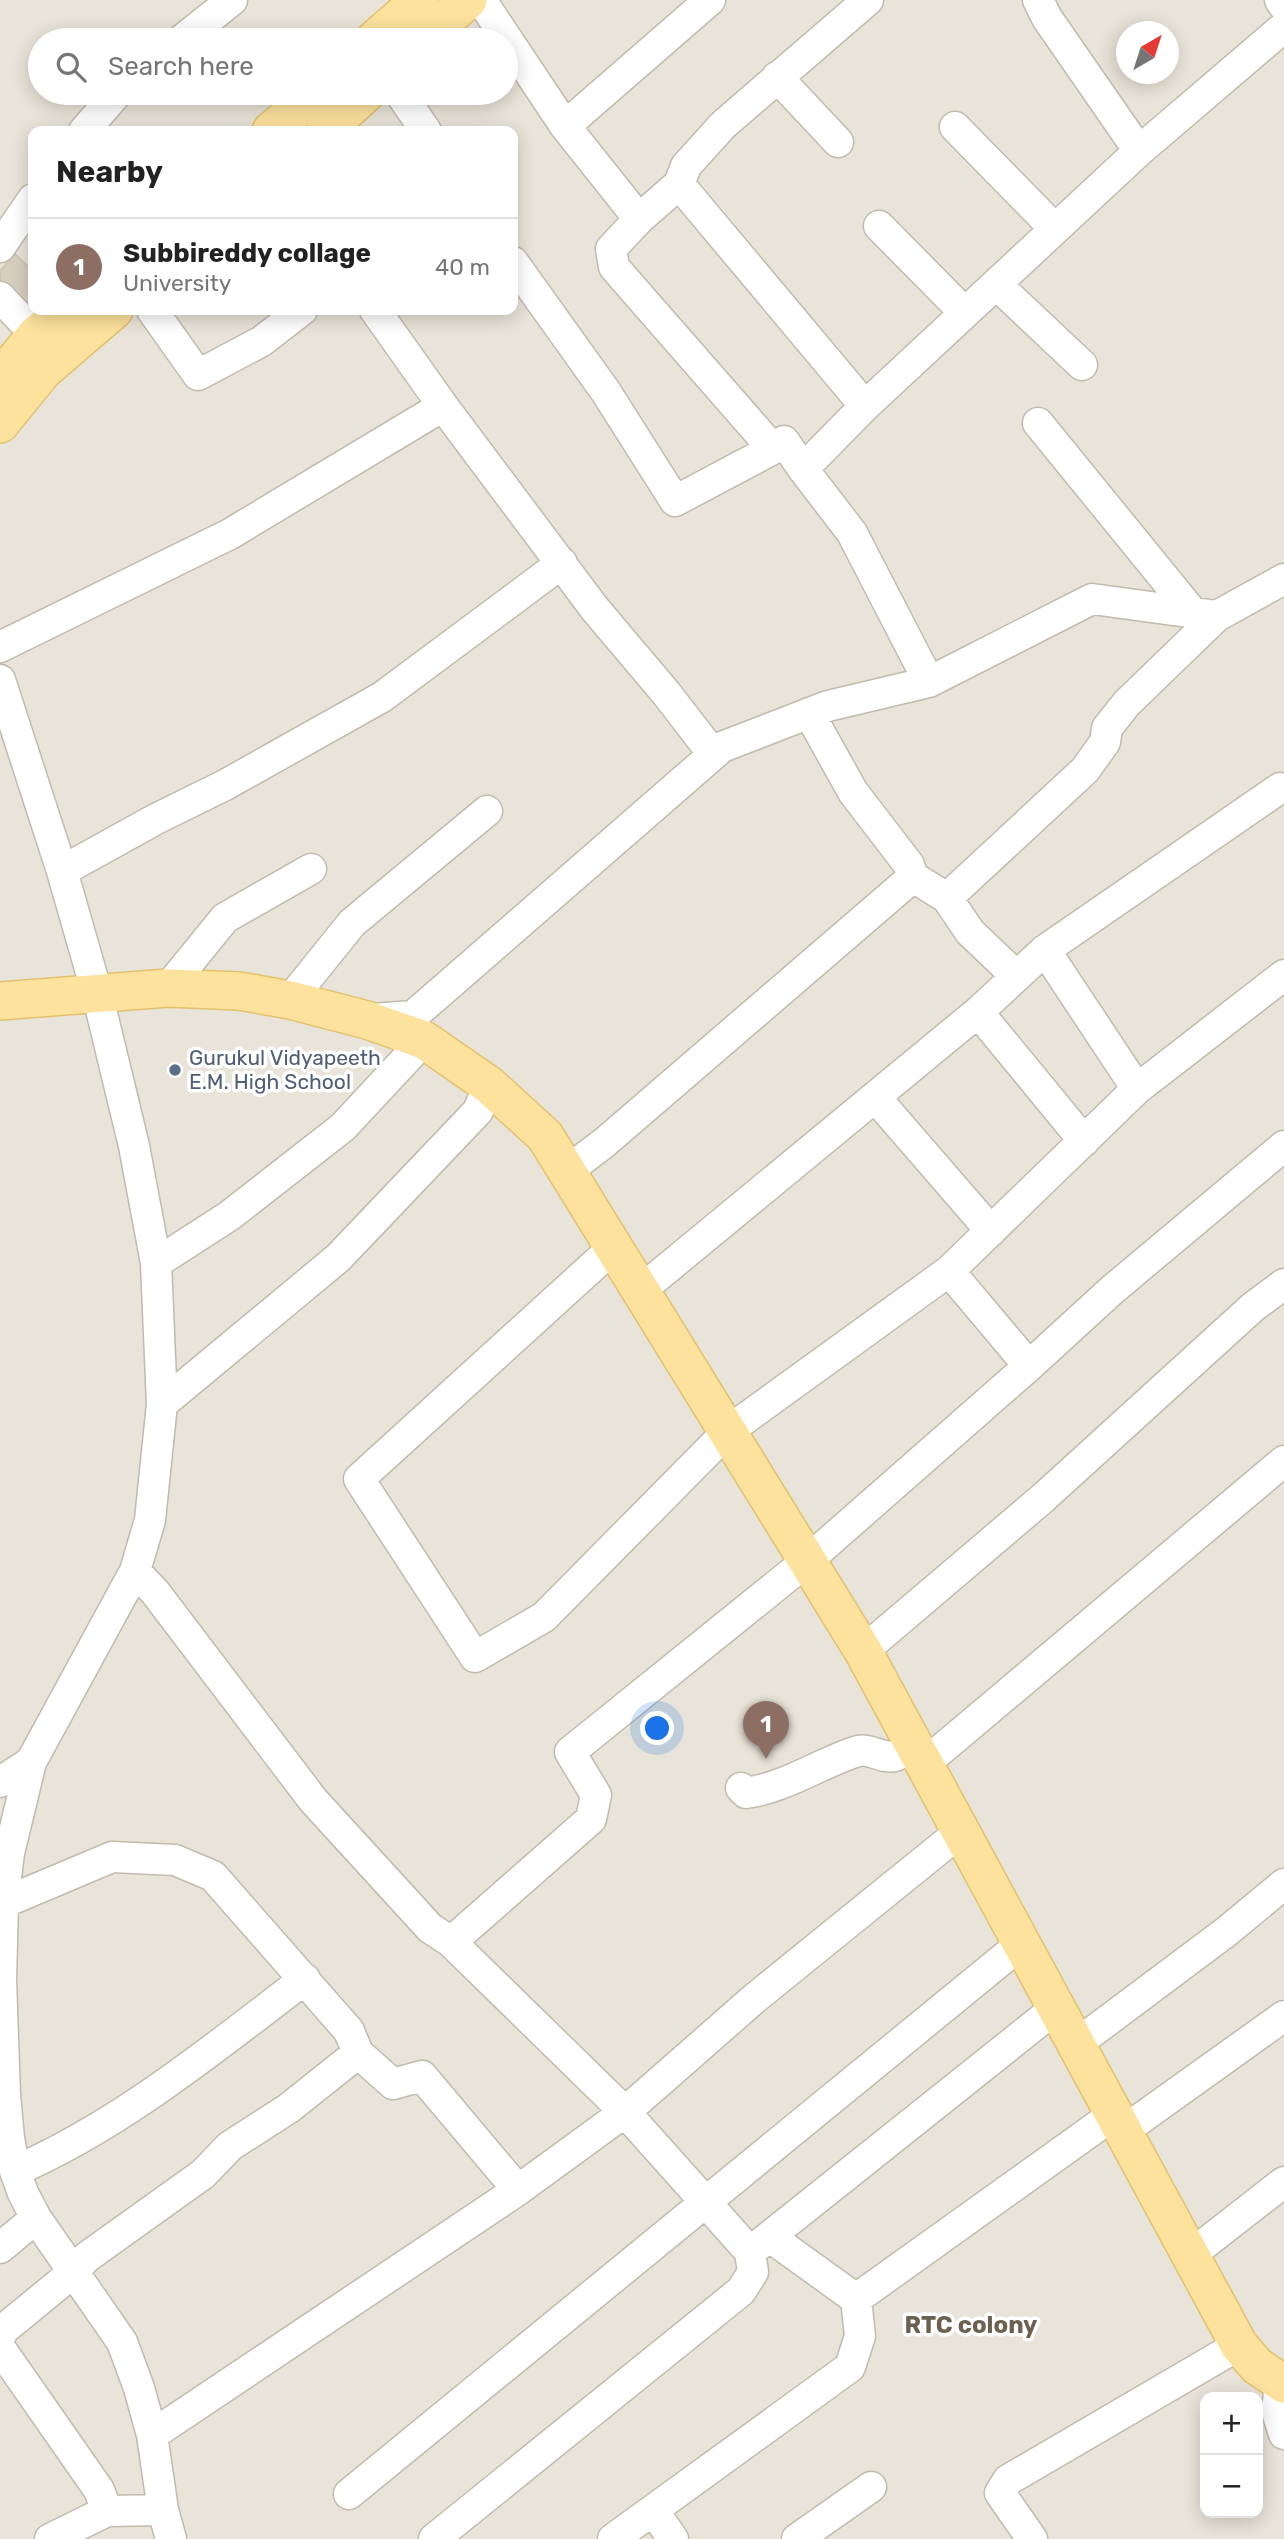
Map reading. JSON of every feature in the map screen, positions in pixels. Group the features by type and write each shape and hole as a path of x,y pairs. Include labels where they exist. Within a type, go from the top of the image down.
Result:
{"main road":[{"path":"388,28 420,0"},
{"path":"436,28 468,0"},
{"path":"277,126 302,105"},
{"path":"330,126 353,105"},
{"path":"0,424 9,382 36,335 60,315"},
{"path":"9,382 43,371 108,315"},
{"path":"0,1001 168,988 239,991 290,1000 367,1020 424,1040 489,1085 545,1136 863,1651 1239,2345 1257,2366 1282,2384"}],"street":[{"path":"197,28 232,0"},
{"path":"481,0 500,28"},
{"path":"565,126 710,0"},
{"path":"773,449 614,267 611,248 679,184 686,166 723,125 868,0"},
{"path":"1038,0 1047,18 1139,151"},
{"path":"1280,0 1284,6"},
{"path":"803,469 865,406 1139,151 1284,27"},
{"path":"518,56 565,126 639,219"},
{"path":"777,77 838,142"},
{"path":"88,126 107,105"},
{"path":"408,105 423,126"},
{"path":"955,127 1055,229"},
{"path":"679,184 865,406"},
{"path":"0,247 28,206"},
{"path":"879,226 965,313"},
{"path":"518,269 606,392 676,501 784,441 852,533 929,682"},
{"path":"996,284 1082,365"},
{"path":"0,297 36,335"},
{"path":"156,315 198,375 262,341 296,315"},
{"path":"379,315 595,609 713,754"},
{"path":"0,647 230,534 443,405"},
{"path":"1038,423 1204,614"},
{"path":"62,871 156,819 225,786 382,697 562,563"},
{"path":"947,898 1085,769 1105,742 1107,728 1204,614 1284,579"},
{"path":"367,1020 413,1016 722,747 828,706 929,682 1091,598 1204,614"},
{"path":"0,680 62,871 97,993 134,1146 156,1263 162,1404 150,1520 135,1571 31,1762 9,1853 3,1903 1,1979 5,2095 15,2171 23,2193 37,2218 122,2342 152,2435 163,2510 171,2539"},
{"path":"809,713 853,792 909,865 913,877 947,898 970,932 1015,975"},
{"path":"641,1290 978,1012 1045,950 1280,788"},
{"path":"290,1000 352,923 487,810"},
{"path":"168,988 225,918 311,869"},
{"path":"567,1171 604,1143 913,877"},
{"path":"1045,950 1137,1089"},
{"path":"614,1247 359,1479 475,1657 544,1617 728,1431 949,1271 1137,1089 1284,975"},
{"path":"978,1012 1084,1141"},
{"path":"156,1263 229,1216 343,1128 424,1040"},
{"path":"162,1404 338,1258 478,1111 489,1085"},
{"path":"875,1097 991,1231"},
{"path":"451,1942 591,1819 596,1795 570,1752 808,1560 1030,1366 1112,1290 1284,1146"},
{"path":"949,1271 1030,1366"},
{"path":"863,1651 1043,1498 1253,1307 1284,1284"},
{"path":"741,1788 746,1793 788,1782 862,1750 885,1756 918,1754 1284,1461"},
{"path":"135,1571 155,1592 313,1800 430,1927 451,1942 625,2112 705,2202 760,2244 856,2299"},
{"path":"0,1782 31,1762"},
{"path":"152,2435 518,2190 625,2112 755,1998 960,1832"},
{"path":"3,1903 112,1857 175,1860 213,1876 349,2031 358,2053 393,2084 422,2076 518,2190"},
{"path":"1075,2045 1226,1932 1284,1884"},
{"path":"349,2494 1021,1944"},
{"path":"15,2171 54,2154 176,2077 305,1979"},
{"path":"433,2539 741,2291 753,2272 760,2244 1056,2008"},
{"path":"856,2299 1118,2123 1284,2016"},
{"path":"0,2337 3,2330 74,2272 88,2257 203,2174 230,2146 289,2108 358,2053"},
{"path":"1189,2256 1284,2182"},
{"path":"0,2248 37,2218"},
{"path":"613,2539 850,2367 860,2336 856,2299"},
{"path":"1032,2539 1000,2493 1008,2480 1239,2345"},
{"path":"0,2348 99,2490 107,2511"},
{"path":"1282,2384 1277,2412 1284,2434"},
{"path":"797,2539 871,2487"},
{"path":"50,2539 107,2511 163,2510"},
{"path":"653,2510 673,2539"}],"shaded area":[{"path":"0,0 1284,0 1284,2539 0,2539"}],"building":[{"path":"15,254 28,266 28,302 23,307 0,285 0,271"}],"place":[{"name":"Gurukul Vidyapeeth E.M. High School","path":"175,1070"},
{"name":"Subbireddy collage","path":"766,1759"}],"district":[{"name":"RTC colony","path":"971,2325"}]}
